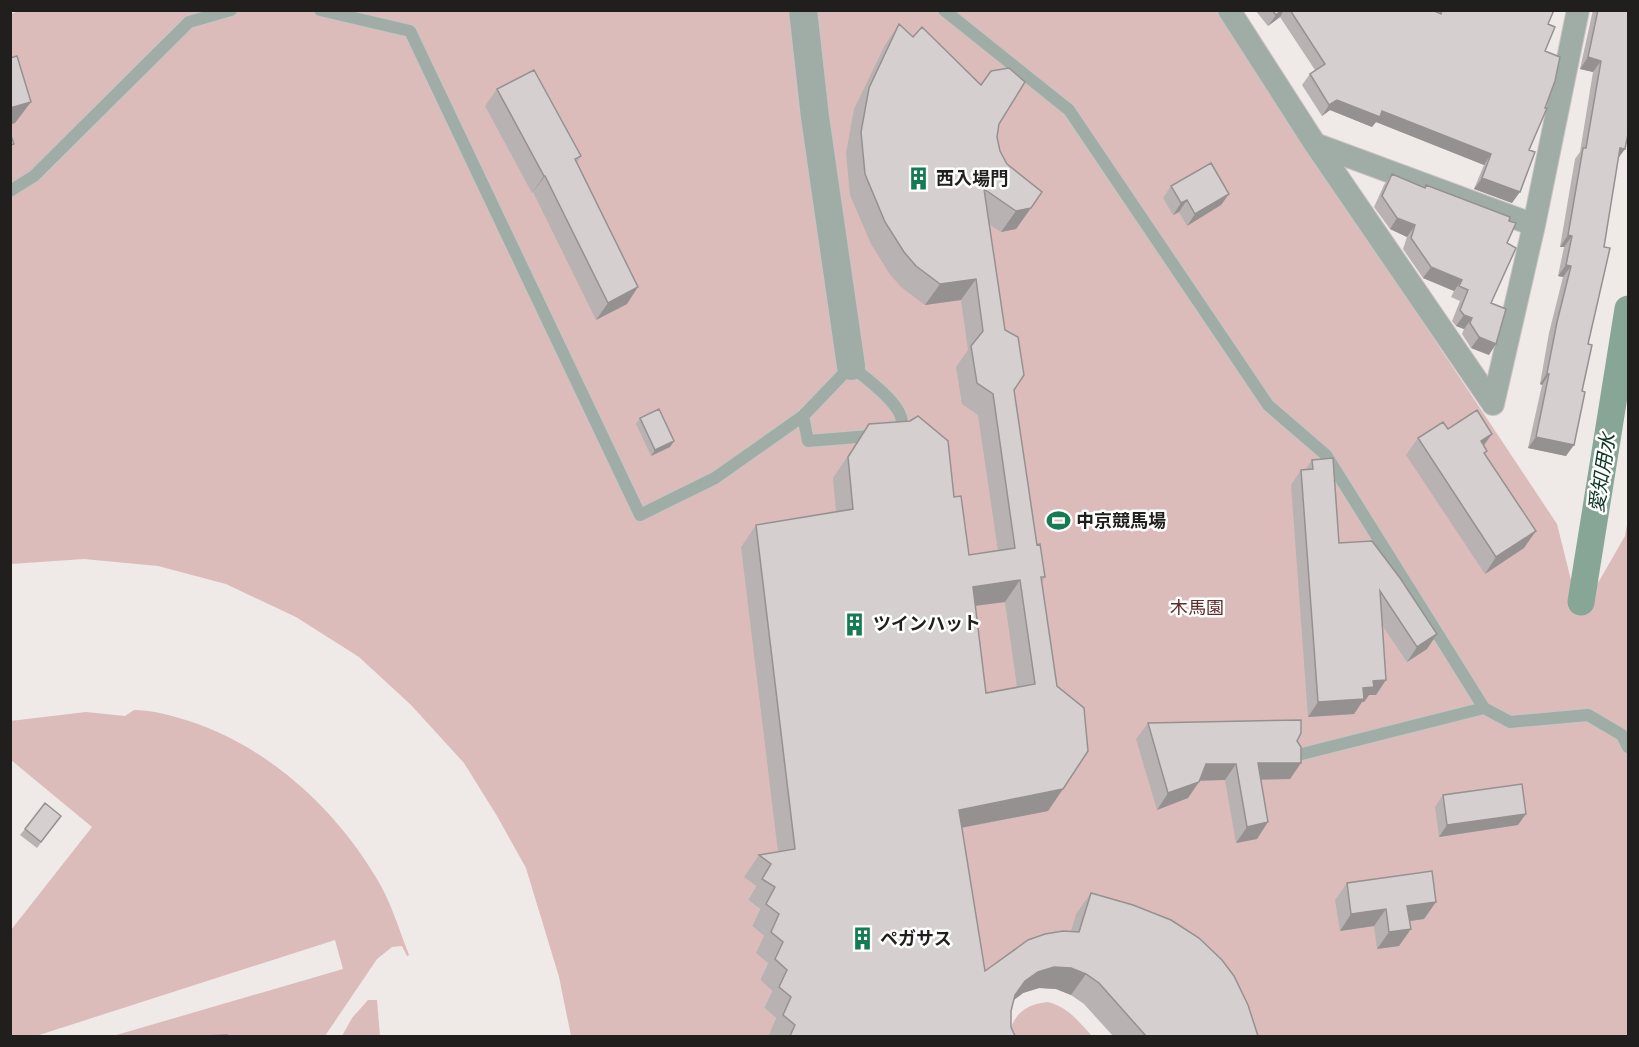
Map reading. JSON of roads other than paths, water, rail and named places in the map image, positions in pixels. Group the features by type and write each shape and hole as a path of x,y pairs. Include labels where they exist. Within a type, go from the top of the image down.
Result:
{"street":[{"path":"803,10 815,117 850,366"},
{"path":"1228,10 1315,144 1493,404 1534,225 1578,10"},
{"path":"1315,144 1534,225"}],"lane":[{"path":"10,191 34,176 189,22 231,10"},
{"path":"320,10 410,31 640,515 715,478 803,416 850,366 891,399 901,415 902,425 895,434 808,441 803,416"},
{"path":"944,10 1069,110 1268,405 1326,455 1484,708 1510,722 1588,715 1622,735 1629,747"},
{"path":"1294,756 1484,708"}],"waterway":[{"name":"愛知用水","path":"1581,602 1628,309"}],"place":[{"name":"西入場門","path":"918,179"},
{"name":"中京競馬場","path":"1058,521"},
{"name":"ツインハット","path":"855,624"},
{"name":"ペガサス","path":"862,939"}],"park label":[{"name":"木馬園","path":"1197,608"}]}
